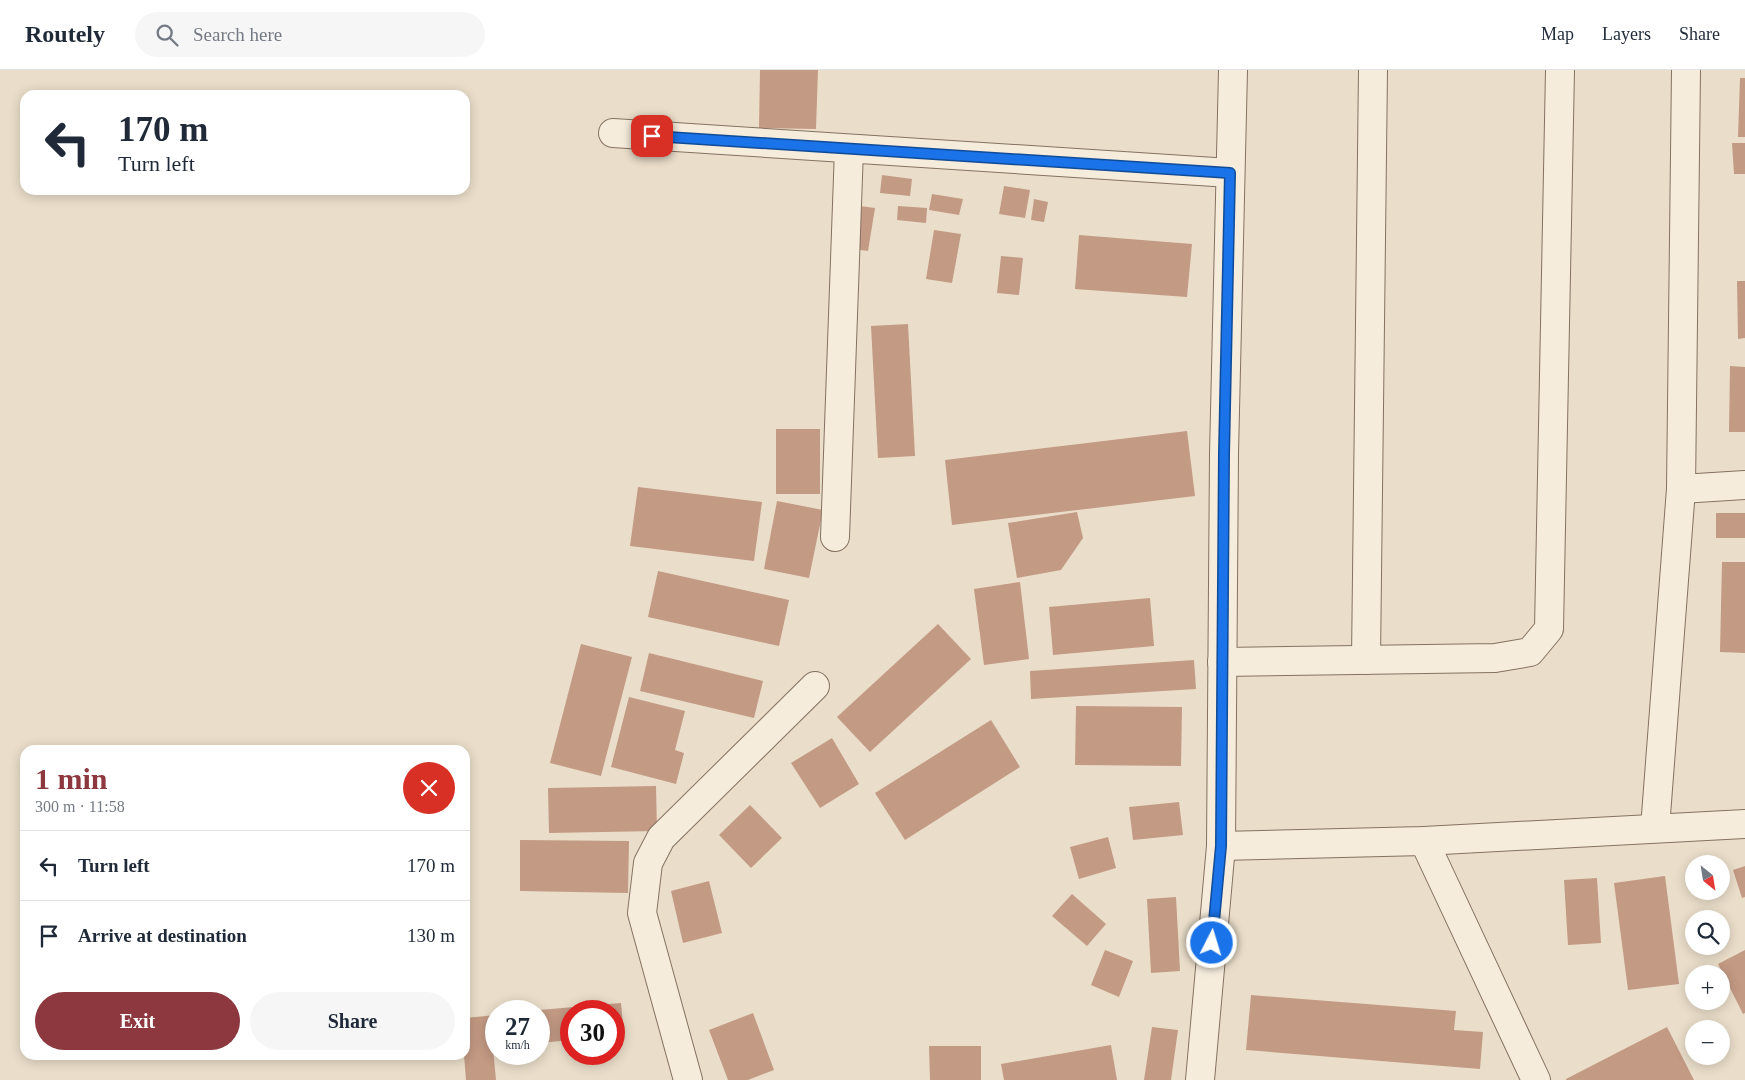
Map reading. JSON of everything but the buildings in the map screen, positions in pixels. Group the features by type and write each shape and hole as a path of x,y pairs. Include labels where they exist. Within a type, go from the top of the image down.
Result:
{"street":[{"path":"1200,1080 1221,846 1224,454 1233,70"},
{"path":"1366,660 1373,70"},
{"path":"1222,662 1495,658 1530,652 1549,629 1560,70"},
{"path":"1655,828 1680,489 1686,70"},
{"path":"613,134 1230,173"},
{"path":"835,537 850,149"},
{"path":"1680,489 1745,485"},
{"path":"688,1080 642,913 648,862 661,838 815,686"},
{"path":"1221,846 1424,841 1745,824"},
{"path":"1424,841 1536,1080"}],"route":[{"path":"652,136 1230,173 1224,454 1221,846 1212,943"}]}
